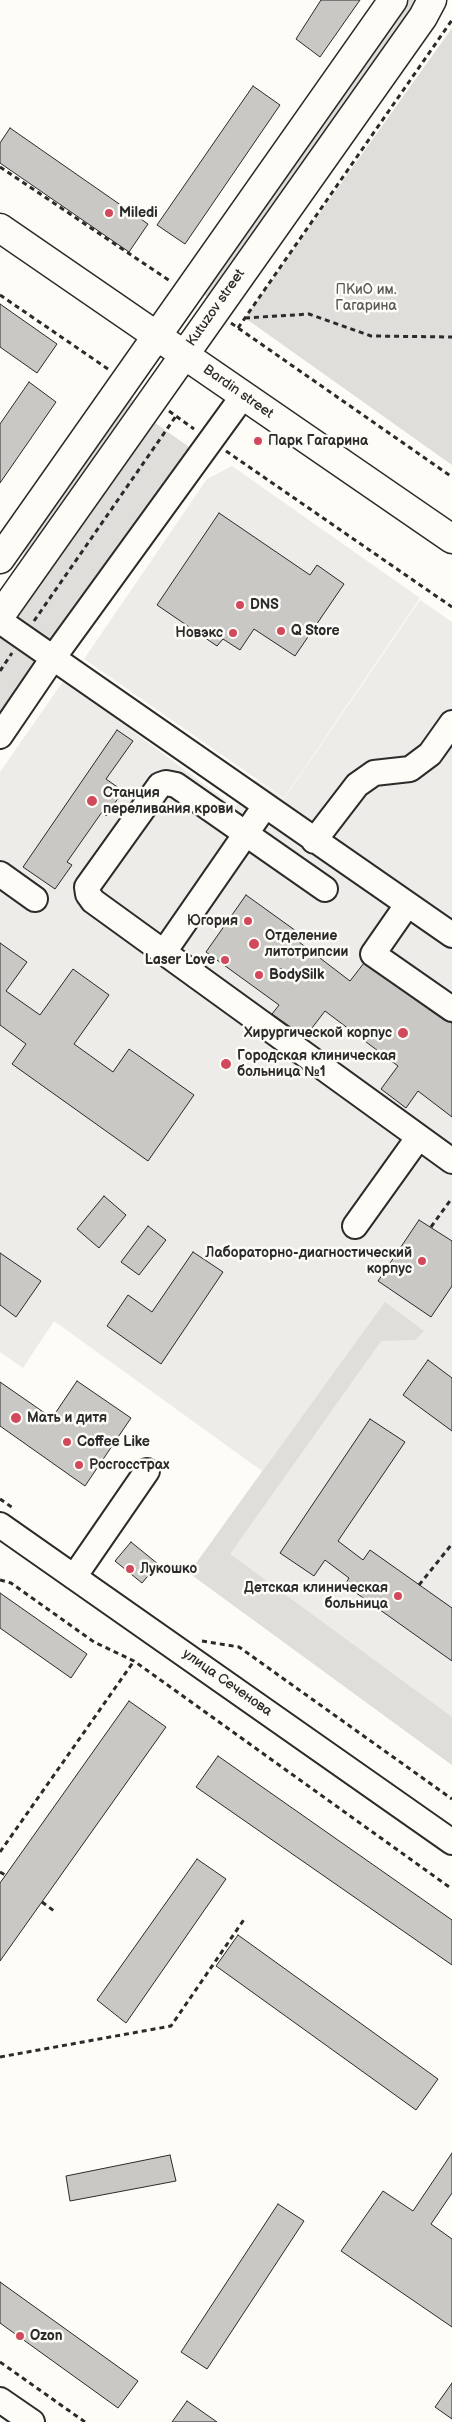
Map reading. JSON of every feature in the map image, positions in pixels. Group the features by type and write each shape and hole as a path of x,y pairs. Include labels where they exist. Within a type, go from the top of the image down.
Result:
{"main road":[{"path":"0,559 393,0"},
{"name":"Kutuzov street","path":"0,616 183,354 423,17 432,0"},
{"name":"Bardin street","path":"0,228 452,540"}],"street":[{"path":"0,736 53,658 243,396"},
{"path":"0,621 314,841 452,935"},
{"path":"314,841 357,785 374,773 410,769 430,754 452,723"},
{"path":"325,889 176,785 166,783 160,785 87,887 88,894 93,901 452,1161"},
{"path":"164,952 265,806"},
{"path":"0,874 35,899"},
{"path":"407,905 373,954 452,1008"},
{"path":"355,1226 418,1138"},
{"path":"74,1576 147,1471"},
{"name":"улица Сеченова","path":"8,1517 74,1576 452,1842"},
{"path":"0,2400 32,2422"}],"path":[{"path":"238,328 452,20"},
{"path":"0,167 187,293"},
{"path":"214,311 452,477"},
{"path":"245,318 309,314 371,336 452,337"},
{"path":"0,671 176,416"},
{"path":"280,969 297,982"},
{"path":"431,1227 452,1198"},
{"path":"0,1499 8,1517"},
{"path":"419,1585 452,1544"},
{"path":"0,1580 11,1583 94,1642 134,1661 452,1889"},
{"path":"196,1637 204,1642 239,1647 452,1799"},
{"path":"0,1852 134,1661"},
{"path":"0,1872 5,1876"},
{"path":"42,1902 54,1911"},
{"path":"0,2057 170,2026 245,1918"},
{"path":"0,2362 85,2422"}],"shaded area":[{"path":"232,466 420,598 284,798 84,659 207,479"},
{"name":"Городская клиническая больница №1","path":"420,600 452,622 452,1765 189,1573 262,1471 54,1321 23,1368 0,1352 0,772 64,680 235,807 256,780 284,799"}],"green space":[{"path":"403,0 421,0 212,301 203,294"},
{"name":"ПКиО им. Гагарина","path":"452,28 452,465 245,318"},
{"path":"125,395 134,401 0,599 0,590 23,556 36,525"},
{"path":"151,420 189,447 0,717 0,637"},
{"path":"385,1302 424,1331 415,1340 381,1341 230,1554 452,1717 452,1765 189,1573"}],"building":[{"path":"321,0 360,0 320,57 296,39"},
{"path":"253,86 280,105 185,244 157,225"},
{"path":"10,128 148,224 129,252 0,163 0,143"},
{"path":"0,304 57,344 37,373 0,347"},
{"path":"29,382 56,402 0,483 0,424"},
{"path":"219,513 310,575 317,565 344,584 295,656 254,629 240,650 223,639 217,646 157,605"},
{"name":"Станция переливания крови","path":"117,730 133,741 106,779 123,791 106,816 102,812 67,862 72,865 55,889 23,867"},
{"name":"Хирургической корпус","path":"246,895 303,936 299,942 350,981 364,963 444,1020 452,1023 452,1117 418,1091 406,1108 381,1089 398,1066 325,1011 305,1037 272,1014 279,1005 206,952"},
{"path":"0,943 27,962 6,991 40,1015 73,969 109,995 74,1044 113,1072 129,1049 194,1095 148,1161 12,1064 26,1044 0,1025"},
{"path":"104,1196 126,1215 99,1248 77,1229"},
{"name":"Лабораторно-диагностический корпус","path":"419,1220 452,1241 452,1286 431,1317 378,1281"},
{"path":"148,1226 166,1240 139,1275 121,1262"},
{"path":"193,1252 223,1272 161,1364 107,1326 128,1295 152,1312"},
{"path":"0,1253 41,1281 16,1317 0,1305"},
{"path":"428,1360 452,1378 452,1431 403,1395"},
{"path":"77,1381 131,1418 85,1486 0,1426 0,1382 52,1418"},
{"path":"370,1419 405,1442 338,1541 363,1560 370,1550 452,1608 452,1661 345,1585 349,1578 325,1560 314,1576 280,1553"},
{"path":"131,1542 158,1564 142,1583 115,1561"},
{"path":"0,1593 87,1654 71,1678 0,1628"},
{"path":"129,1701 166,1727 0,1961 0,1883"},
{"path":"218,1756 452,1920 452,1965 196,1787"},
{"path":"197,1859 226,1879 126,2023 97,2000"},
{"path":"238,1935 438,2079 416,2110 216,1966"},
{"path":"452,2153 452,2193 431,2224 452,2239 452,2327 341,2251 383,2191 413,2211"},
{"path":"170,2155 176,2181 70,2201 66,2176"},
{"path":"278,2204 304,2221 207,2369 181,2352"},
{"path":"0,2282 138,2381 118,2408 0,2323"},
{"path":"452,2383 452,2419 435,2407"},
{"path":"187,2401 217,2422 172,2422"}],"place":[{"name":"Miledi","path":"109,213"},
{"name":"Парк Гагарина","path":"258,441"},
{"name":"DNS","path":"240,605"},
{"name":"Q Store","path":"281,631"},
{"name":"Новэкс","path":"233,633"},
{"name":"Станция переливания крови","path":"92,801"},
{"name":"Югория","path":"248,921"},
{"name":"Отделение литотрипсии","path":"254,944"},
{"name":"Laser Love","path":"225,960"},
{"name":"BodySilk","path":"259,975"},
{"name":"Хирургической корпус","path":"403,1033"},
{"name":"Городская клиническая больница №1","path":"226,1064"},
{"name":"Лабораторно-диагностический корпус","path":"422,1261"},
{"name":"Мать и дитя","path":"16,1418"},
{"name":"Coffee Like","path":"67,1442"},
{"name":"Росгосстрах","path":"79,1465"},
{"name":"Лукошко","path":"130,1569"},
{"name":"Детская клиническая больница","path":"398,1596"},
{"name":"Ozon","path":"20,2336"}]}
